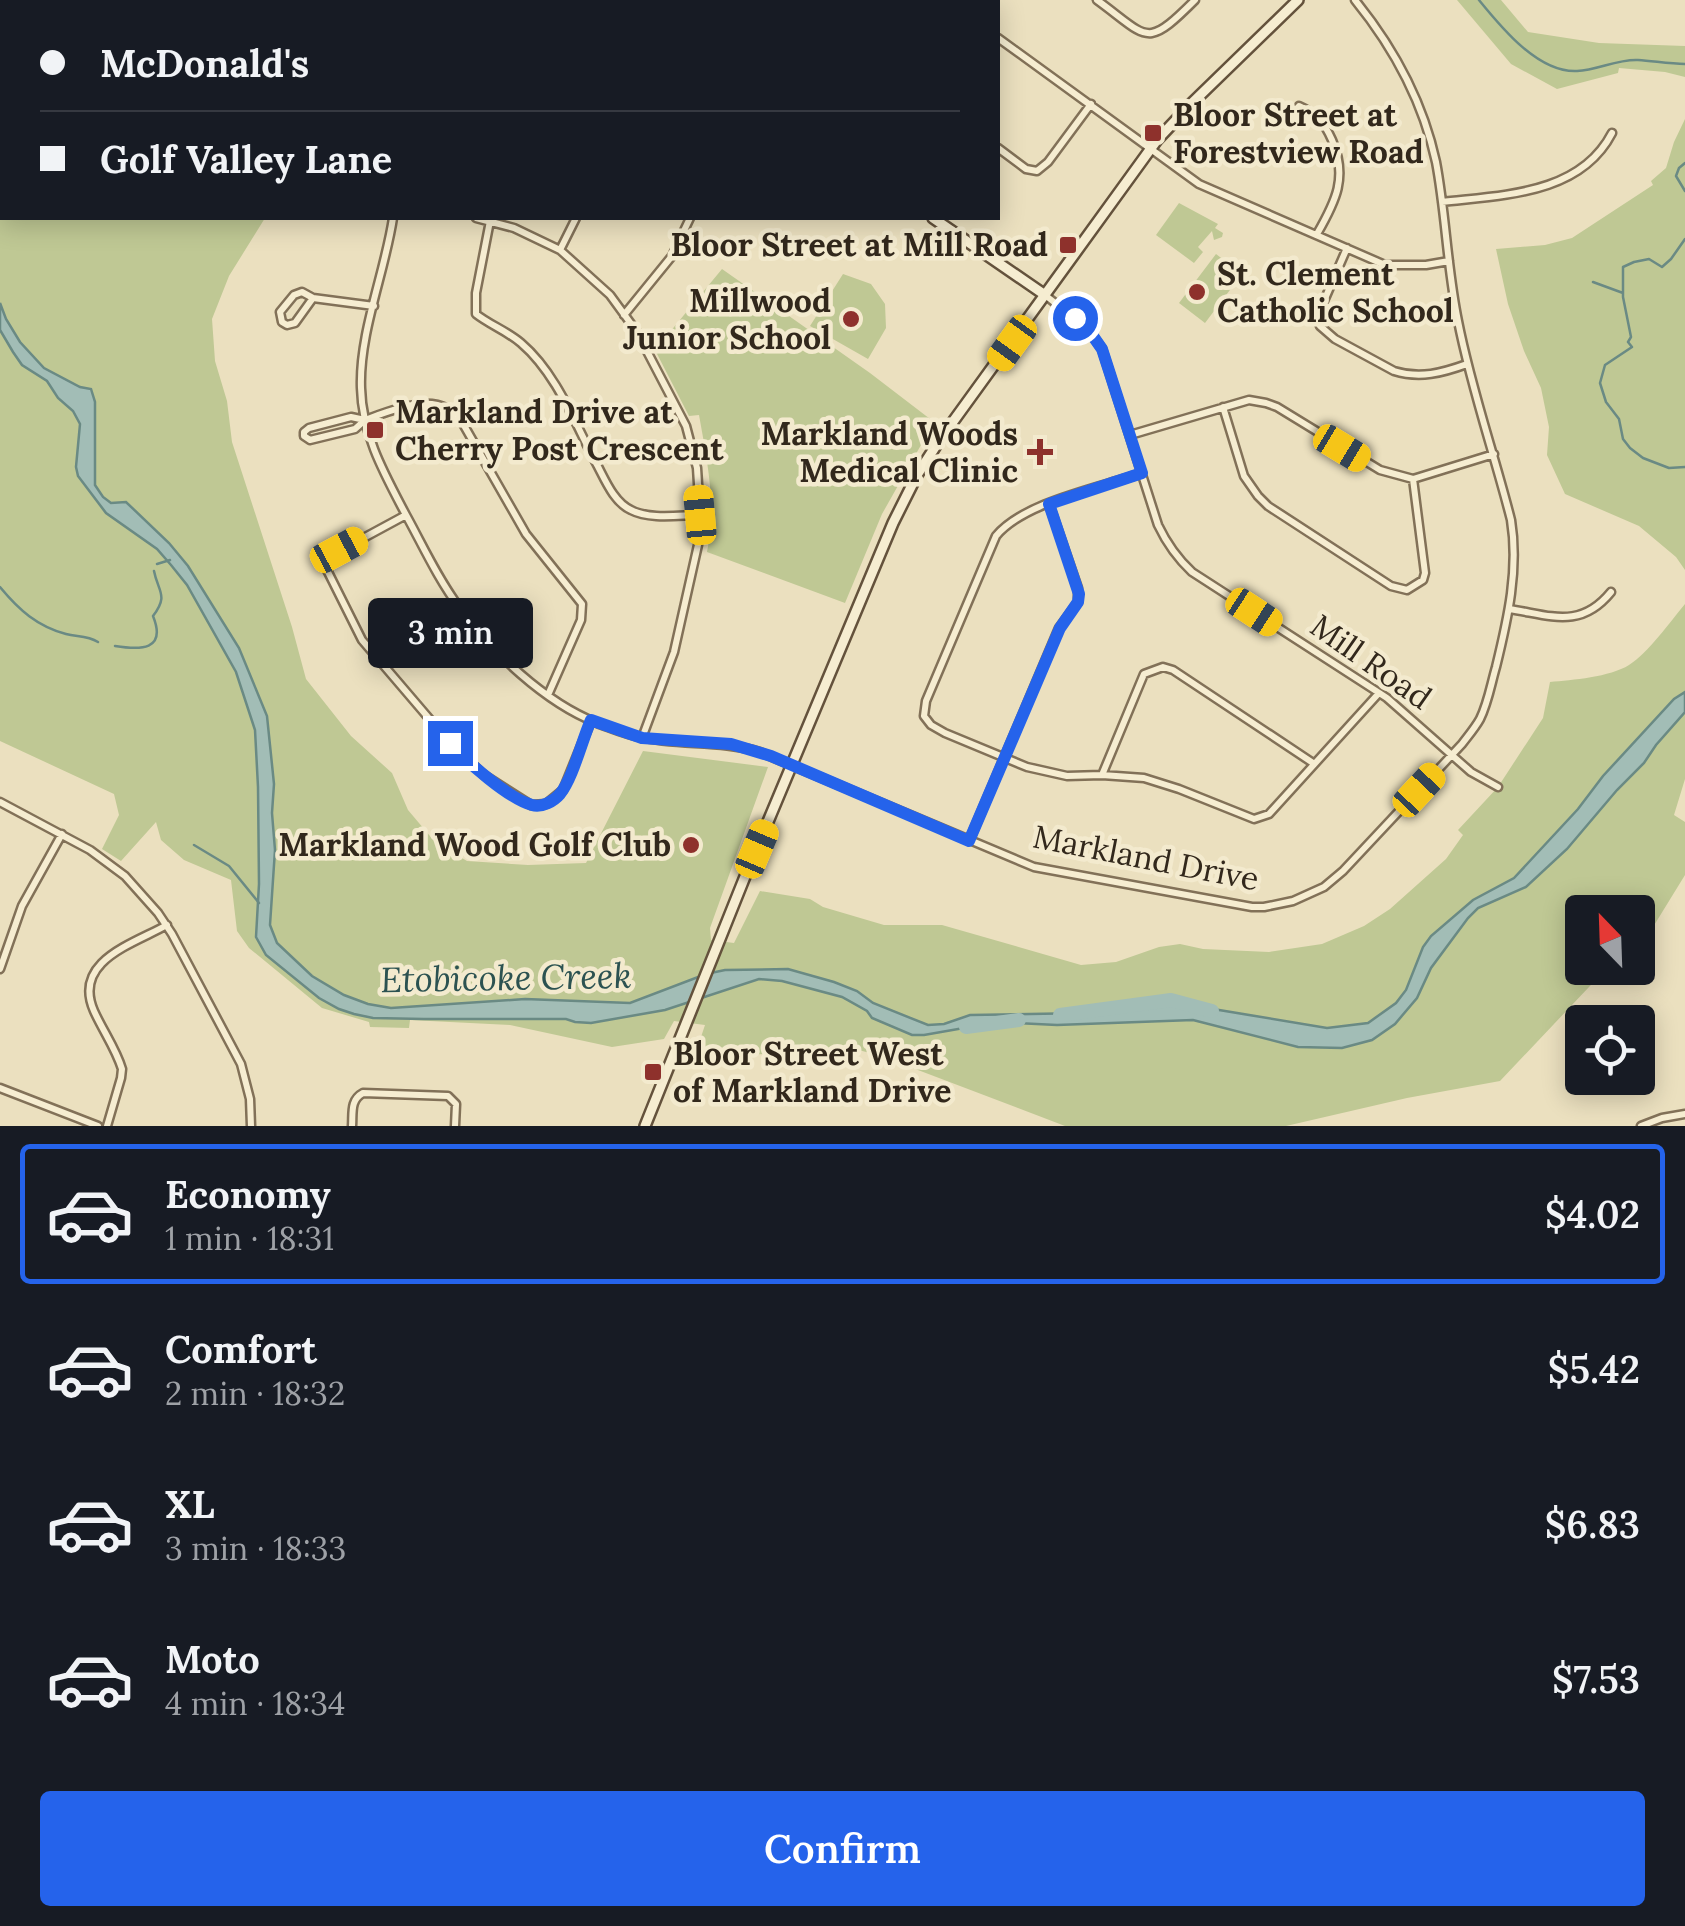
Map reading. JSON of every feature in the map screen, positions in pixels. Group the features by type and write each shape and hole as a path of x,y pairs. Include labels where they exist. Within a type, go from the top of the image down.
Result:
{"main road":[{"path":"645,1126 912,484 938,441 1168,127 1298,0"},
{"name":"Mill Road","path":"936,220 1045,294"}],"street":[{"path":"1097,0 1143,33 1155,34 1170,25 1194,0"},
{"name":"Markland Drive","path":"394,220 361,364 365,420 381,468 440,579 481,634 525,678 591,720 642,738 740,746 1034,867 1252,907 1275,906 1314,892 1333,879 1478,724 1509,609 1512,520 1454,304 1432,148 1414,95 1391,48 1355,0"},
{"path":"1000,39 1199,184 1386,264 1408,266 1448,260"},
{"path":"1000,149 1036,171 1048,162 1091,104"},
{"path":"1299,106 1318,115 1341,170 1336,193 1317,234"},
{"path":"1442,202 1548,186 1592,160 1612,134"},
{"path":"485,220 514,228 560,250 610,295 637,332 686,426 696,468 698,545 674,652 642,738"},
{"path":"560,250 575,220"},
{"path":"624,315 672,256 689,220"},
{"path":"490,221 476,292 476,314 519,342 550,376 620,503 648,514 700,515"},
{"path":"1347,248 1316,318 1326,332 1394,372 1406,375 1430,375 1468,364"},
{"path":"313,298 294,323 282,322 280,312 302,292 313,298 374,306"},
{"name":"Mill Road","path":"1045,294 1088,329 1102,349 1158,525 1183,564 1380,693 1477,777 1498,787"},
{"path":"1130,435 1249,400 1266,402 1380,470 1413,479 1494,454"},
{"path":"365,420 352,417 308,428 304,435 307,440 314,440 354,429 365,420 428,403 450,409 462,422 526,534 582,604 581,620 548,695"},
{"path":"1223,406 1244,476 1268,506 1390,586 1406,590 1423,580 1425,573 1413,479"},
{"path":"1142,473 1017,516 996,536 924,708 924,716 931,725 1044,772 1156,782 1254,819 1269,814 1380,693"},
{"path":"969,841 1060,628 1078,602 1079,594 1049,504"},
{"path":"406,515 332,554 327,570 362,640 450,743 498,785 538,806 552,801 563,790 591,720"},
{"path":"1509,609 1575,617 1596,608 1611,592"},
{"path":"1102,775 1144,674 1164,667 1313,764"},
{"path":"0,802 90,850 125,876 166,926 241,1064 250,1099 251,1126"},
{"path":"0,969 22,906 62,834"},
{"path":"107,1126 122,1069 92,1008 88,988 106,958 166,926"},
{"path":"0,1088 98,1126"},
{"path":"352,1126 354,1102 363,1093 448,1096 456,1104 456,1126"},
{"path":"1641,1126 1685,1114"}],"green space":[{"path":"1457,0 1501,0 1528,32 1599,43 1685,46 1685,77 1619,68 1618,73 1557,89 1511,64"},
{"path":"1685,119 1685,570 1676,557 1639,526 1565,494 1547,455 1549,427 1541,388 1508,304 1496,249 1545,245 1572,238 1653,185 1651,181 1666,168"},
{"path":"1179,203 1218,224 1215,228 1223,233 1214,240 1212,231 1198,247 1203,252 1194,263 1156,235"},
{"name":"Markland Wood Golf Club","path":"0,220 264,220 229,276 212,319 215,361 227,401 232,442 306,679 351,736 392,773 408,810 435,842 467,861 586,863 643,751 768,767 710,928 711,940 734,943 760,891 810,899 823,907 884,925 942,925 1081,965 1116,962 1180,944 1269,952 1322,944 1364,926 1390,909 1446,859 1463,835 1458,830 1498,787 1543,718 1550,682 1601,675 1629,665 1685,604 1685,779 1674,815 1685,822 1685,875 1655,924 1655,895 1565,895 1565,985 1591,985 1572,1005 1565,1005 1565,1012 1500,1081 1286,1126 1065,1126 855,1049 694,1058 705,1025 674,1021 664,1039 612,1047 510,1025 410,1020 409,1028 370,1027 369,1022 322,1008 249,948 237,931 231,880 184,860 161,840 156,822 121,861 102,849 119,815 114,794 0,741 0,330 22,365 47,381 73,411 80,424 78,476 106,512 95,485 95,402 91,389 44,369 6,319 0,303"},
{"path":"1216,254 1242,274 1205,323 1179,303"},
{"path":"722,269 934,422 882,514 845,603 707,552 711,500 699,415 689,416 655,350"},
{"path":"843,274 871,284 885,304 886,328 868,359 810,326"}],"water":[{"name":"Etobicoke Creek","path":"0,303 20,342 44,368 91,389 95,402 95,485 111,503 126,502 169,543 188,566 239,648 267,716 275,850 270,925 277,943 312,976 368,1004 391,1008 525,999 630,1003 706,974 788,969 857,991 873,1003 928,1025 970,1015 1085,1013 1138,1003 1177,1003 1327,1028 1368,1023 1396,1003 1406,990 1431,936 1473,900 1514,878 1603,776 1685,692 1685,712 1567,849 1526,887 1478,908 1468,918 1431,968 1417,998 1395,1024 1372,1040 1342,1048 1298,1047 1193,1020 1057,1025 998,1022 912,1035 872,1018 842,997 759,979 665,1010 591,1023 566,1019 373,1018 354,1014 319,998 266,955 256,937 259,884 255,730 236,672 187,585 171,565 157,549 106,513 78,476 80,424 47,381 22,365 13,352 0,330"}],"waterway":[{"path":"1479,0 1535,57 1562,70 1585,70 1630,60 1685,64"},
{"path":"1685,163 1676,176 1685,191"},
{"path":"1685,239 1662,267 1649,259 1623,267 1623,297 1631,337 1628,342 1632,347 1605,365 1600,383 1630,448 1669,468 1685,467"},
{"path":"1593,282 1623,293"},
{"path":"157,564 170,560"},
{"path":"115,646 133,648 154,642 153,616 161,598 154,571"},
{"path":"0,587 37,622 98,642"},
{"path":"194,845 229,866 259,903"},
{"name":"Etobicoke Creek","path":"1060,1015 1171,1000 1212,1011"},
{"name":"Etobicoke Creek","path":"966,1027 1019,1020"}],"place":[{"name":"Bloor Street at Forestview Road","path":"1153,133"},
{"name":"Bloor Street at Mill Road","path":"1068,245"},
{"name":"St. Clement Catholic School","path":"1197,292"},
{"name":"Millwood Junior School","path":"851,319"},
{"name":"Markland Drive at Cherry Post Crescent","path":"375,430"},
{"name":"Markland Woods Medical Clinic","path":"1040,452"},
{"name":"Markland Wood Golf Club","path":"691,845"},
{"name":"Bloor Street West of Markland Drive","path":"653,1072"}],"route":[{"path":"450,743 498,785 538,806 552,801 563,790 591,720 642,738 731,744 771,756 969,841 1060,628 1078,602 1078,588 1049,504 1142,473 1102,349 1075,318"}]}
